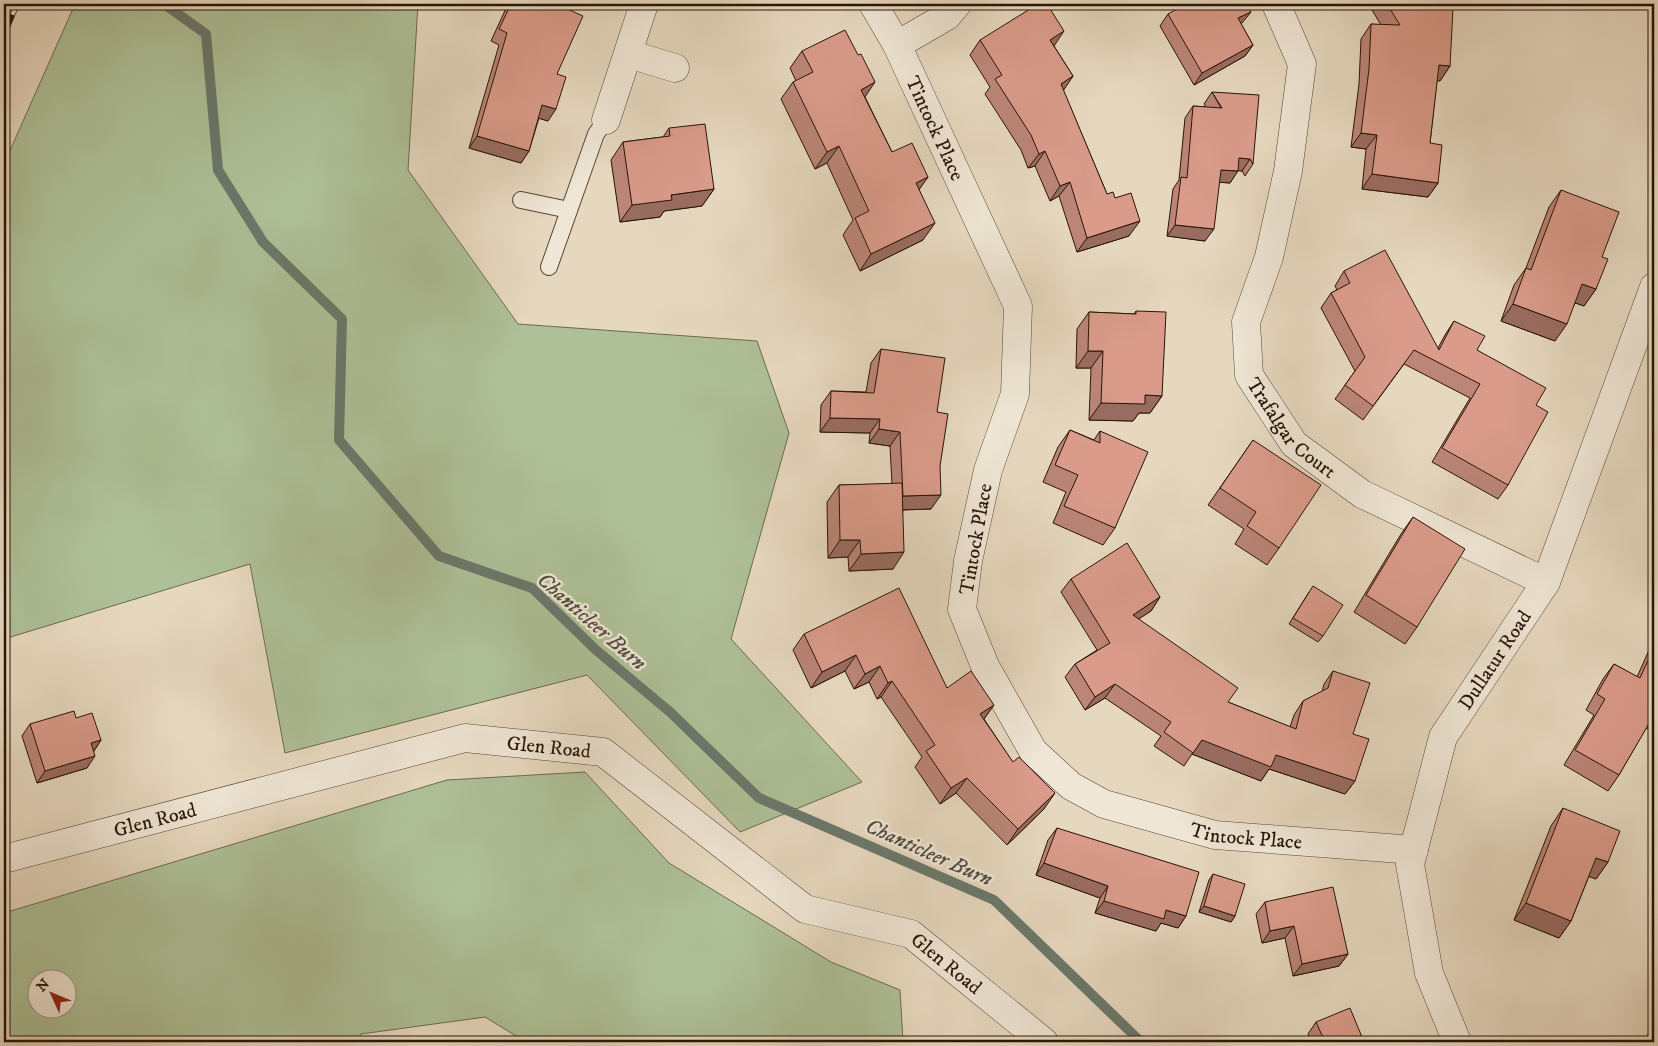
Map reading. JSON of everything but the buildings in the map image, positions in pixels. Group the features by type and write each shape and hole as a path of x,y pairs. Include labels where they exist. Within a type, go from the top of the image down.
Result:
{"street":[{"path":"606,120 644,4"},
{"name":"Tintock Place","path":"873,4 896,46 1018,306 1015,394 988,470 968,561 962,608 985,666 1033,750 1071,786 1104,804 1215,836 1414,850"},
{"path":"896,46 947,16 957,4"},
{"name":"Trafalgar Court","path":"1276,4 1302,64 1288,171 1269,257 1246,322 1249,375 1294,444 1362,494 1546,582"},
{"path":"629,54 675,68"},
{"name":"Dullatur Road","path":"1457,1042 1428,973 1410,864 1443,737 1546,582 1654,286"},
{"name":"Glen Road","path":"4,859 465,738 603,752 805,909 911,934 1044,1042"}],"lane":[{"path":"549,267 596,134 606,120"},
{"path":"521,200 569,210"}],"green space":[{"path":"75,4 418,4 408,170 518,324 757,341 789,433 731,639 862,782 740,832 587,675 285,753 250,564 4,639 4,164"},
{"path":"585,772 669,863 831,962 900,990 903,1042 526,1042 485,1017 361,1034 356,1042 4,1042 4,913 447,780"}],"waterway":[{"name":"Chanticleer Burn","path":"164,4 206,34 218,170 263,242 342,319 339,440 439,556 532,588 596,650 670,712 759,798 994,900 1141,1042"}],"railway":[{"path":"4,35 17,4"}]}
